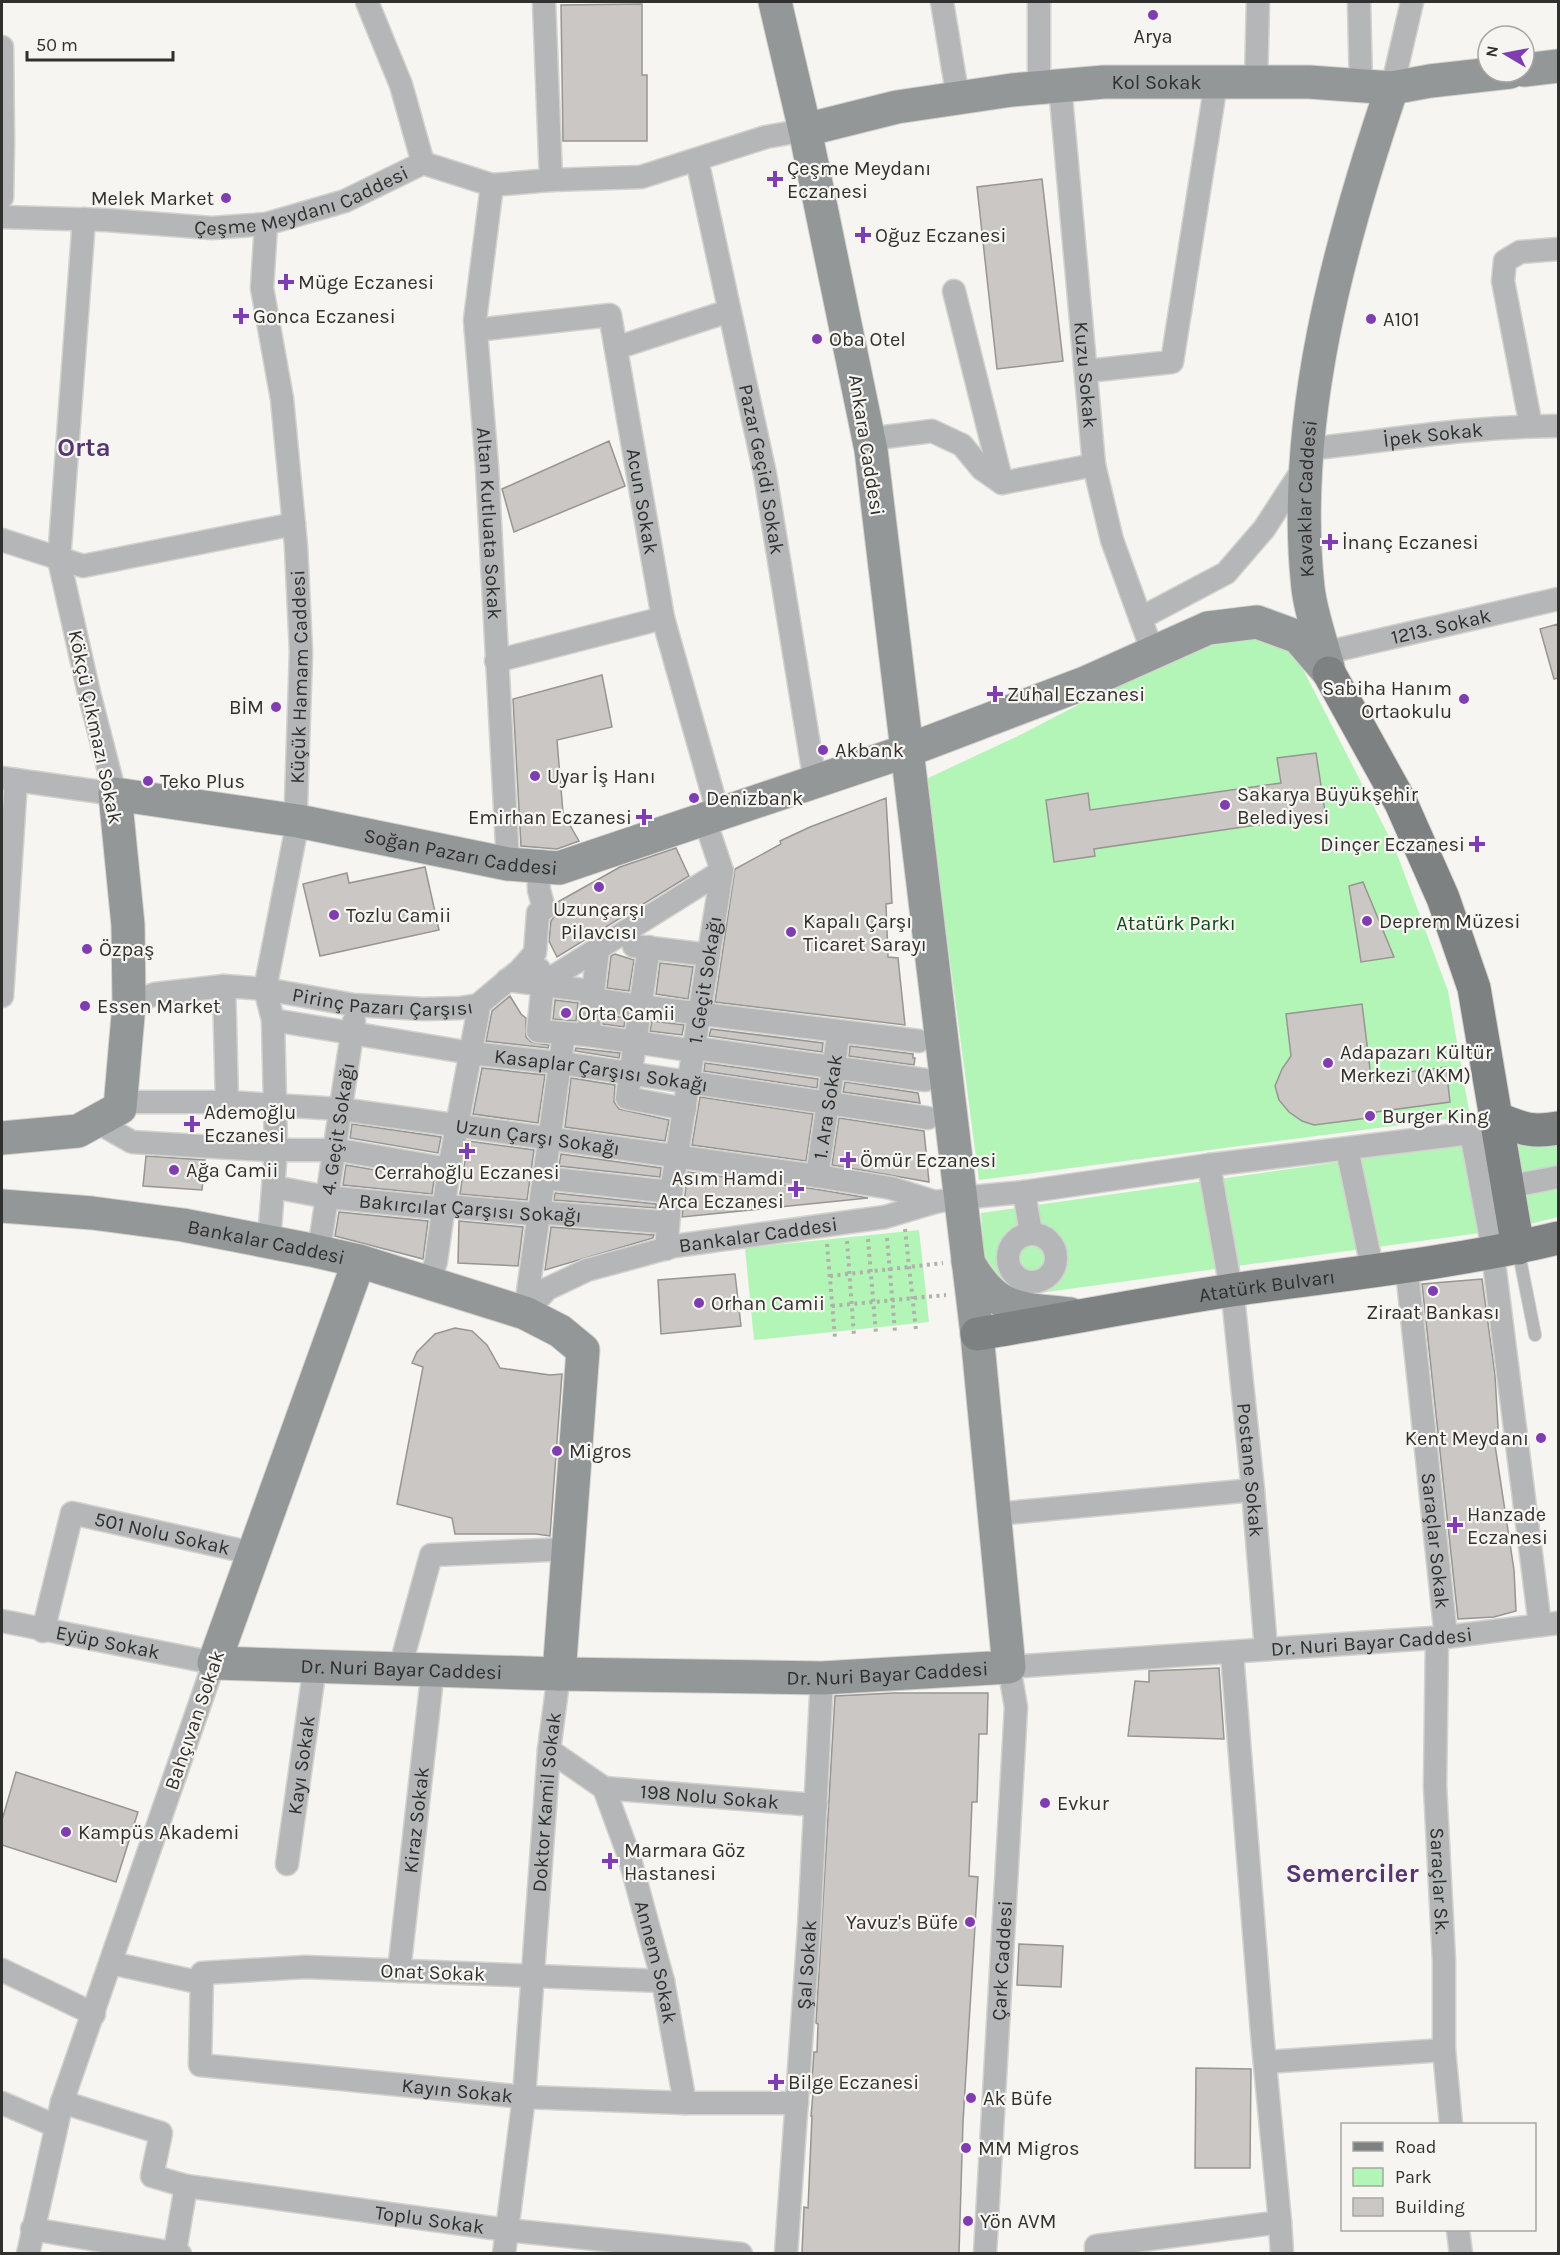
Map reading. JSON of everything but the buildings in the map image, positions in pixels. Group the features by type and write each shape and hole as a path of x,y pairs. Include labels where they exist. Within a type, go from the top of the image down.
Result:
{"main road":[{"name":"Ankara Caddesi","path":"775,2 805,130 869,438 906,751 955,1262 977,1334 1010,1667"},
{"path":"1536,69 1558,66"},
{"name":"Kol Sokak","path":"805,130 897,107 1104,82 1309,82 1377,87 1476,76"},
{"name":"Kavaklar Caddesi","path":"1377,87 1368,159 1338,266 1314,385 1304,495 1308,589 1327,663 1401,803 1443,898 1474,988 1507,1187 1505,1250"},
{"name":"Soğan Pazarı Caddesi","path":"115,794 298,821 523,866 559,868 906,751 1085,683 1209,628 1257,622 1298,637 1327,663"},
{"name":"Kökçü Çıkmazı Sokak","path":"115,794 128,925 129,1004 118,1109"},
{"path":"2,1138 78,1131 118,1109"},
{"path":"1496,1127 1541,1131 1558,1128"},
{"name":"Bankalar Caddesi","path":"2,1206 92,1213 183,1225 359,1261 525,1312 560,1331 583,1350"},
{"name":"Atatürk Bulvarı","path":"977,1334 1231,1290 1388,1270 1505,1250 1558,1238"},
{"name":"Bahçıvan Sokak","path":"214,1663 359,1261"},
{"path":"955,1262 976,1276 991,1295 1018,1308 1079,1316"},
{"name":"Doktor Kamil Sokak","path":"558,1674 583,1350"},
{"name":"Dr. Nuri Bayar Caddesi","path":"214,1663 558,1674 822,1678 1010,1667"}],"street":[{"path":"367,2 401,85 423,164"},
{"path":"544,2 551,180"},
{"path":"942,2 958,98"},
{"name":"Kuzu Sokak","path":"1039,2 1087,371 1094,465 1112,540 1153,653"},
{"path":"1256,82 1258,2"},
{"path":"1359,2 1377,87"},
{"path":"1377,87 1412,2"},
{"path":"2,47 2,197"},
{"path":"1087,371 1172,362 1216,83"},
{"name":"Çeşme Meydanı Caddesi","path":"2,217 84,219 212,228 266,224 345,201 423,164 492,185 551,180 641,177 766,137 805,130"},
{"name":"Pazar Geçidi Sokak","path":"697,160 765,474 815,782"},
{"name":"Altan Kutluata Sokak","path":"492,185 475,320 487,467 496,661 523,866"},
{"name":"Kökçü Çıkmazı Sokak","path":"84,219 59,560 115,794"},
{"name":"Küçük Hamam Caddesi","path":"265,989 298,821 296,804 302,652 294,524 282,399 262,288 266,224"},
{"path":"1531,426 1503,280 1505,261 1520,252 1558,249"},
{"path":"954,291 1002,483"},
{"path":"616,348 729,311"},
{"name":"Acun Sokak","path":"476,330 610,315 663,618 712,818"},
{"name":"İpek Sokak","path":"1308,455 1531,426 1558,426"},
{"path":"869,438 933,431 962,445 982,469 1002,483 1094,465"},
{"path":"1141,618 1226,573 1264,529 1301,475 1308,455"},
{"path":"2,540 83,566 294,524"},
{"name":"1213. Sokak","path":"1327,663 1558,599"},
{"path":"496,661 663,618"},
{"path":"2,996 9,779"},
{"name":"Soğan Pazarı Caddesi","path":"9,779 115,794"},
{"name":"1. Geçit Sokağı","path":"666,1238 671,1192 722,871 712,818"},
{"path":"523,866 539,890 544,909 538,913 535,953 543,984 538,1031 588,1035 925,1080"},
{"path":"543,984 722,871"},
{"path":"603,946 649,947 709,955"},
{"path":"588,1035 603,946"},
{"path":"649,947 627,1098 685,1109"},
{"name":"Pirinç Pazarı Çarşısı","path":"265,989 354,1005 423,1009 460,1008 478,1005 520,970 535,953"},
{"path":"507,980 583,990 594,997 639,1006 919,1041"},
{"path":"129,1004 155,994 224,986 265,989 273,1020 276,1150 269,1241"},
{"path":"224,986 227,1102"},
{"name":"4. Geçit Sokağı","path":"311,1250 321,1237 355,1013 354,1005"},
{"path":"430,1282 436,1261 449,1169 478,1005"},
{"name":"Kasaplar Çarşısı Sokağı","path":"273,1020 471,1053 561,1064 928,1119"},
{"path":"525,1312 541,1214 564,1034"},
{"name":"1. Ara Sokak","path":"817,1176 838,1037"},
{"name":"Uzun Çarşı Sokağı","path":"118,1109 227,1102 340,1109 817,1176 948,1200"},
{"path":"118,1109 132,1142 276,1150 334,1150 449,1169"},
{"path":"948,1200 1471,1133 1491,1239 1505,1250 1549,1624"},
{"name":"Saraçlar Sokak","path":"1347,1149 1388,1270 1408,1280 1442,1637"},
{"name":"Postane Sokak","path":"1209,1165 1231,1290 1266,1649"},
{"path":"1507,1187 1558,1177"},
{"path":"544,1178 671,1192"},
{"name":"Bakırcılar Çarşısı Sokağı","path":"274,1187 327,1197 661,1222 666,1238"},
{"path":"1024,1192 1031,1233"},
{"name":"Bankalar Caddesi","path":"525,1312 548,1289 587,1270 666,1238 727,1238 865,1219 948,1200"},
{"path":"996,1514 1252,1490"},
{"name":"501 Nolu Sokak","path":"43,1631 72,1514 252,1554"},
{"path":"400,1668 431,1554 568,1549"},
{"name":"Eyüp Sokak","path":"2,1621 43,1631 214,1663"},
{"name":"Dr. Nuri Bayar Caddesi","path":"1010,1667 1442,1637 1549,1624"},
{"name":"Saraçlar Sk.","path":"1442,1637 1434,1759 1444,1961 1444,2050 1451,2123"},
{"path":"1232,1653 1282,2253"},
{"name":"Bahçıvan Sokak","path":"28,2253 62,2102 214,1663"},
{"name":"Kayı Sokak","path":"287,1864 315,1666"},
{"name":"Çark Caddesi","path":"985,2253 1016,1707 1010,1667"},
{"name":"Kiraz Sokak","path":"399,1971 433,1669"},
{"name":"Doktor Kamil Sokak","path":"504,2253 524,2097 549,1750 558,1674"},
{"name":"Şal Sokak","path":"786,2253 816,1804 822,1678"},
{"path":"549,1750 604,1788"},
{"name":"198 Nolu Sokak","path":"604,1788 816,1804"},
{"name":"Annem Sokak","path":"604,1788 629,1857 663,1981 685,2103"},
{"path":"111,1963 202,1978"},
{"name":"Onat Sokak","path":"202,1978 306,1967 663,1981"},
{"path":"2,1970 94,2014"},
{"name":"Kayın Sokak","path":"202,1978 200,2065 524,2097 685,2103 797,2103"},
{"path":"1265,2062 1444,2050"},
{"name":"Toplu Sokak","path":"62,2102 161,2133 152,2176 186,2186 507,2230 741,2253"},
{"path":"2,2103 56,2126"},
{"path":"32,2229 177,2252 186,2186"},
{"path":"1096,2253 1096,2246 1280,2222"},
{"path":"1458,2231 1461,2253"}],"lane":[{"path":"1505,1250 1535,1335"}],"path":[{"path":"865,1219 909,1267 916,1330"},
{"path":"865,1219 890,1269 895,1332"},
{"path":"865,1219 876,1334"},
{"path":"854,1336 849,1274 865,1219"},
{"path":"835,1338 830,1276 865,1219"},
{"path":"830,1276 955,1262"},
{"path":"832,1306 946,1295"}],"green space":[{"name":"Atatürk Parkı","path":"1217,633 1290,644 1394,846 1448,991 1470,1116 979,1180 926,779 1020,735"},
{"path":"1558,1137 1558,1217 1526,1225 1515,1146"},
{"path":"1486,1141 1502,1230 1039,1293 1002,1287 985,1275 981,1213"},
{"path":"919,1230 929,1322 754,1340 745,1248"}],"place":[{"name":"Arya","path":"1153,15"},
{"name":"Çeşme Meydanı Eczanesi","path":"775,179"},
{"name":"Melek Market","path":"226,198"},
{"name":"Oğuz Eczanesi","path":"863,235"},
{"name":"Müge Eczanesi","path":"286,282"},
{"name":"Gonca Eczanesi","path":"241,316"},
{"name":"A101","path":"1371,319"},
{"name":"Oba Otel","path":"817,339"},
{"name":"İnanç Eczanesi","path":"1330,542"},
{"name":"Zuhal Eczanesi","path":"995,694"},
{"name":"Sabiha Hanım Ortaokulu","path":"1464,699"},
{"name":"BİM","path":"276,707"},
{"name":"Akbank","path":"823,750"},
{"name":"Uyar İş Hanı","path":"535,776"},
{"name":"Teko Plus","path":"148,781"},
{"name":"Denizbank","path":"694,798"},
{"name":"Sakarya Büyükşehir Belediyesi","path":"1225,805"},
{"name":"Emirhan Eczanesi","path":"644,817"},
{"name":"Dinçer Eczanesi","path":"1477,844"},
{"name":"Uzunçarşı Pilavcısı","path":"599,887"},
{"name":"Tozlu Camii","path":"334,915"},
{"name":"Deprem Müzesi","path":"1367,921"},
{"name":"Kapalı Çarşı Ticaret Sarayı","path":"791,932"},
{"name":"Özpaş","path":"87,949"},
{"name":"Essen Market","path":"85,1006"},
{"name":"Orta Camii","path":"566,1013"},
{"name":"Adapazarı Kültür Merkezi (AKM)","path":"1328,1063"},
{"name":"Burger King","path":"1370,1116"},
{"name":"Ademoğlu Eczanesi","path":"192,1124"},
{"name":"Cerrahoğlu Eczanesi","path":"467,1151"},
{"name":"Ömür Eczanesi","path":"848,1160"},
{"name":"Ağa Camii","path":"174,1170"},
{"name":"Asım Hamdi Arca Eczanesi","path":"796,1189"},
{"name":"Ziraat Bankası","path":"1433,1291"},
{"name":"Orhan Camii","path":"699,1303"},
{"name":"Kent Meydanı","path":"1541,1438"},
{"name":"Migros","path":"557,1451"},
{"name":"Hanzade Eczanesi","path":"1455,1525"},
{"name":"Evkur","path":"1045,1803"},
{"name":"Kampüs Akademi","path":"66,1832"},
{"name":"Marmara Göz Hastanesi","path":"610,1861"},
{"name":"Yavuz's Büfe","path":"970,1922"},
{"name":"Bilge Eczanesi","path":"776,2082"},
{"name":"Ak Büfe","path":"971,2098"},
{"name":"MM Migros","path":"966,2148"},
{"name":"Yön AVM","path":"968,2221"}],"district":[{"name":"Orta","path":"84,447"},
{"name":"Semerciler","path":"1352,1873"}]}
